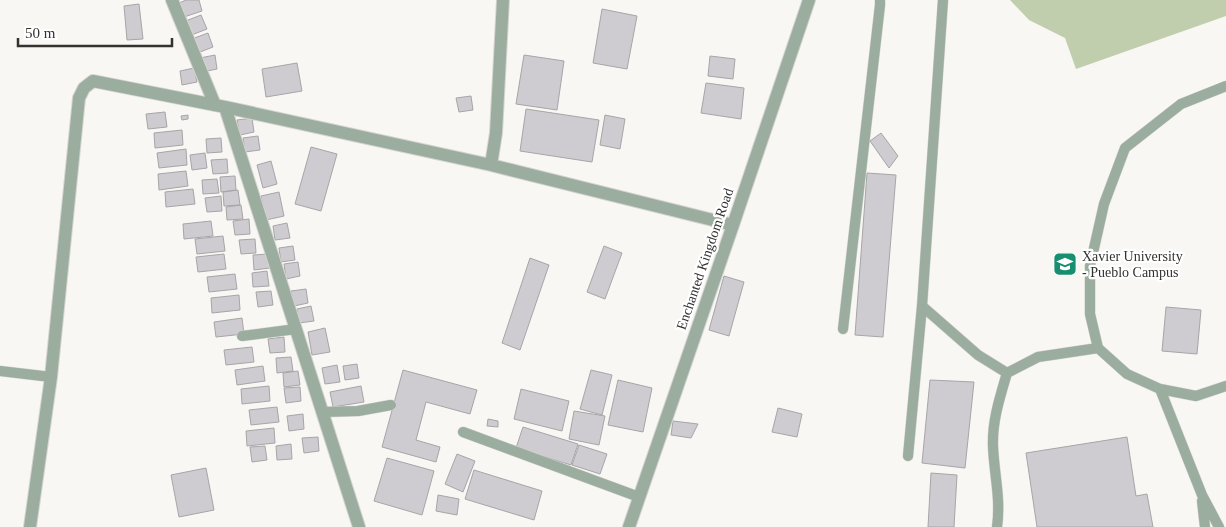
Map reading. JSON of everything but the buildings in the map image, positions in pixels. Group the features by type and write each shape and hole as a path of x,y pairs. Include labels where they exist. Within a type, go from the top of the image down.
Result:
{"street":[{"path":"172,0 220,106 296,329 359,527"},
{"path":"491,165 496,133 503,0"},
{"name":"Enchanted Kingdom Road","path":"629,527 809,0"},
{"path":"30,527 51,377 79,98 84,88 93,81 220,106 491,165 733,225"}],"lane":[{"path":"843,329 880,0"},
{"path":"908,456 922,306 943,0"},
{"path":"1226,86 1181,104 1125,148 1104,204 1090,266 1090,314 1098,348 1127,374 1160,389 1196,396 1226,386"},
{"path":"922,306 978,355 1006,374"},
{"path":"242,336 296,329"},
{"path":"997,527 999,505 993,447 994,427 1006,374 1038,357 1098,348"},
{"path":"0,371 51,377"},
{"path":"1160,389 1202,495 1219,527"},
{"path":"322,412 358,411 391,405"},
{"path":"463,432 640,497"},
{"path":"1202,495 1205,527"}],"green space":[{"path":"1010,0 1226,0 1226,16 1076,69 1065,38 1029,20"}],"place":[{"name":"Xavier University - Pueblo Campus","path":"1065,264"}]}
